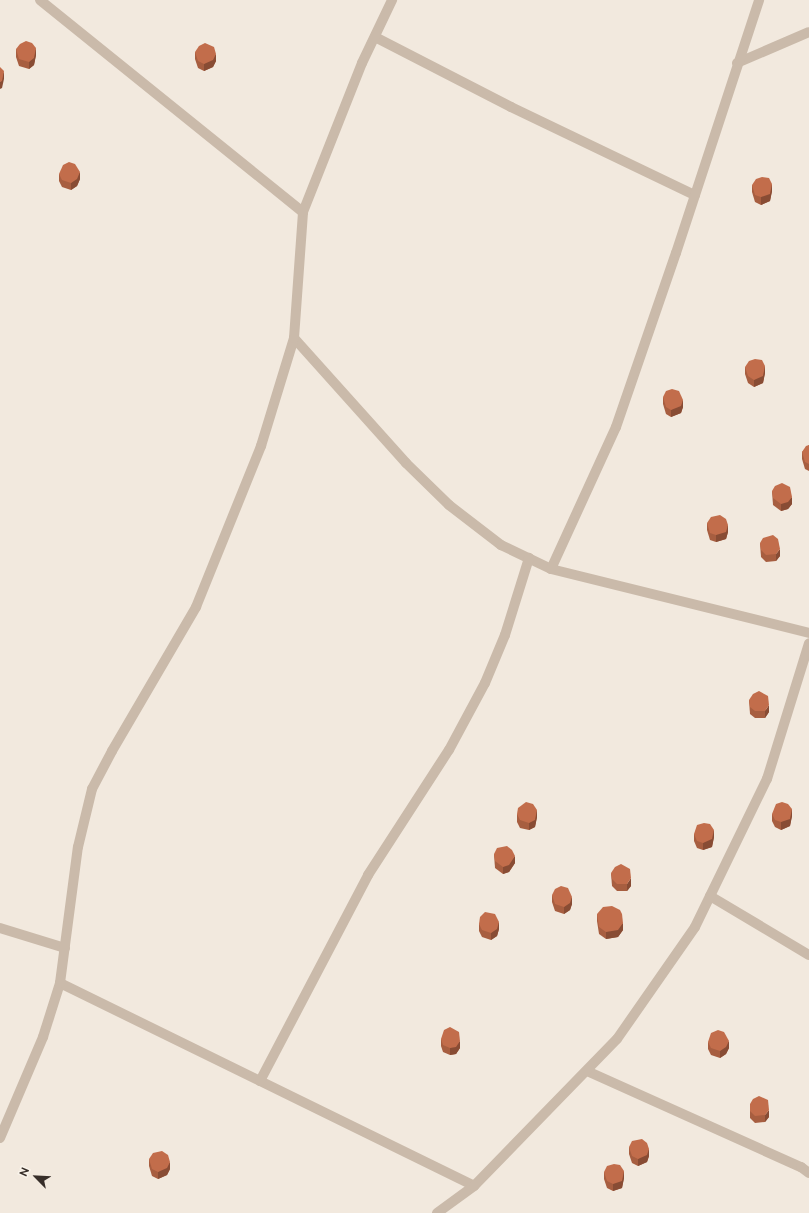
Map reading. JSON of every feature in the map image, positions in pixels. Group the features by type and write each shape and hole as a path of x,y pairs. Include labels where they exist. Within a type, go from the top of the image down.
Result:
{"street":[{"path":"40,0 303,212"},
{"path":"0,1138 43,1037 60,983 78,847 92,789 112,751 196,608 261,446 294,338 303,212 362,63 392,0"},
{"path":"551,569 616,427 695,195 737,63 759,0"},
{"path":"737,63 809,32"},
{"path":"375,37 511,107 695,195"},
{"path":"294,338 406,463 449,505 501,545 551,569 809,634"},
{"path":"260,1081 368,876 449,750 485,683 505,635 529,558"},
{"path":"437,1213 474,1186 617,1039 695,927 766,779 809,643"},
{"path":"710,896 809,955"},
{"path":"0,928 64,948"},
{"path":"60,983 474,1186"},
{"path":"587,1071 801,1167 809,1173"}],"building":[{"path":"26,41 32,43 36,48 34,58 29,62 19,59 16,49 20,44"},
{"path":"205,43 214,47 216,54 213,60 204,64 198,61 195,52 199,46"},
{"path":"0,67 4,71 2,81 0,82"},
{"path":"69,162 75,164 80,172 77,179 71,183 62,180 59,174 63,165"},
{"path":"762,177 769,178 772,184 770,194 761,197 755,195 752,185 756,179"},
{"path":"755,359 762,360 765,366 763,376 754,380 748,376 745,367 749,361"},
{"path":"672,389 679,391 683,400 681,406 671,410 666,407 663,397 666,391"},
{"path":"809,445 809,464 805,462 802,452 806,446"},
{"path":"782,483 790,487 792,497 788,502 781,504 773,498 772,491 775,486"},
{"path":"720,515 726,519 728,525 726,532 716,535 710,533 707,523 711,517"},
{"path":"773,535 778,539 780,549 776,554 766,555 761,550 760,543 763,538"},
{"path":"759,691 768,696 769,705 765,711 755,711 750,707 749,700 753,694"},
{"path":"526,802 533,804 537,810 535,820 529,823 520,820 517,814 518,808"},
{"path":"782,802 788,804 792,809 790,819 781,822 775,820 772,814 776,804"},
{"path":"704,823 710,824 714,830 712,839 703,843 697,841 694,834 697,825"},
{"path":"507,846 512,850 515,856 509,865 503,867 495,861 494,854 497,848"},
{"path":"621,864 630,869 631,878 627,884 617,884 612,879 611,873 615,867"},
{"path":"561,886 568,888 572,897 570,903 564,907 555,904 552,895 555,889"},
{"path":"612,906 620,910 623,923 618,930 606,932 599,927 597,914 603,907"},
{"path":"485,912 495,914 499,922 497,929 491,933 482,930 479,924 480,917"},
{"path":"450,1027 459,1032 460,1041 456,1047 450,1048 443,1045 441,1039 444,1030"},
{"path":"718,1030 724,1032 729,1041 726,1047 720,1051 711,1048 708,1042 711,1033"},
{"path":"759,1096 768,1100 769,1110 765,1115 755,1116 750,1111 750,1104 753,1099"},
{"path":"642,1139 647,1143 649,1149 647,1155 638,1159 632,1156 629,1147 632,1141"},
{"path":"162,1151 168,1155 170,1162 167,1168 158,1172 152,1169 149,1159 153,1153"},
{"path":"614,1164 620,1165 624,1171 622,1181 613,1184 607,1181 604,1172 607,1166"}]}
